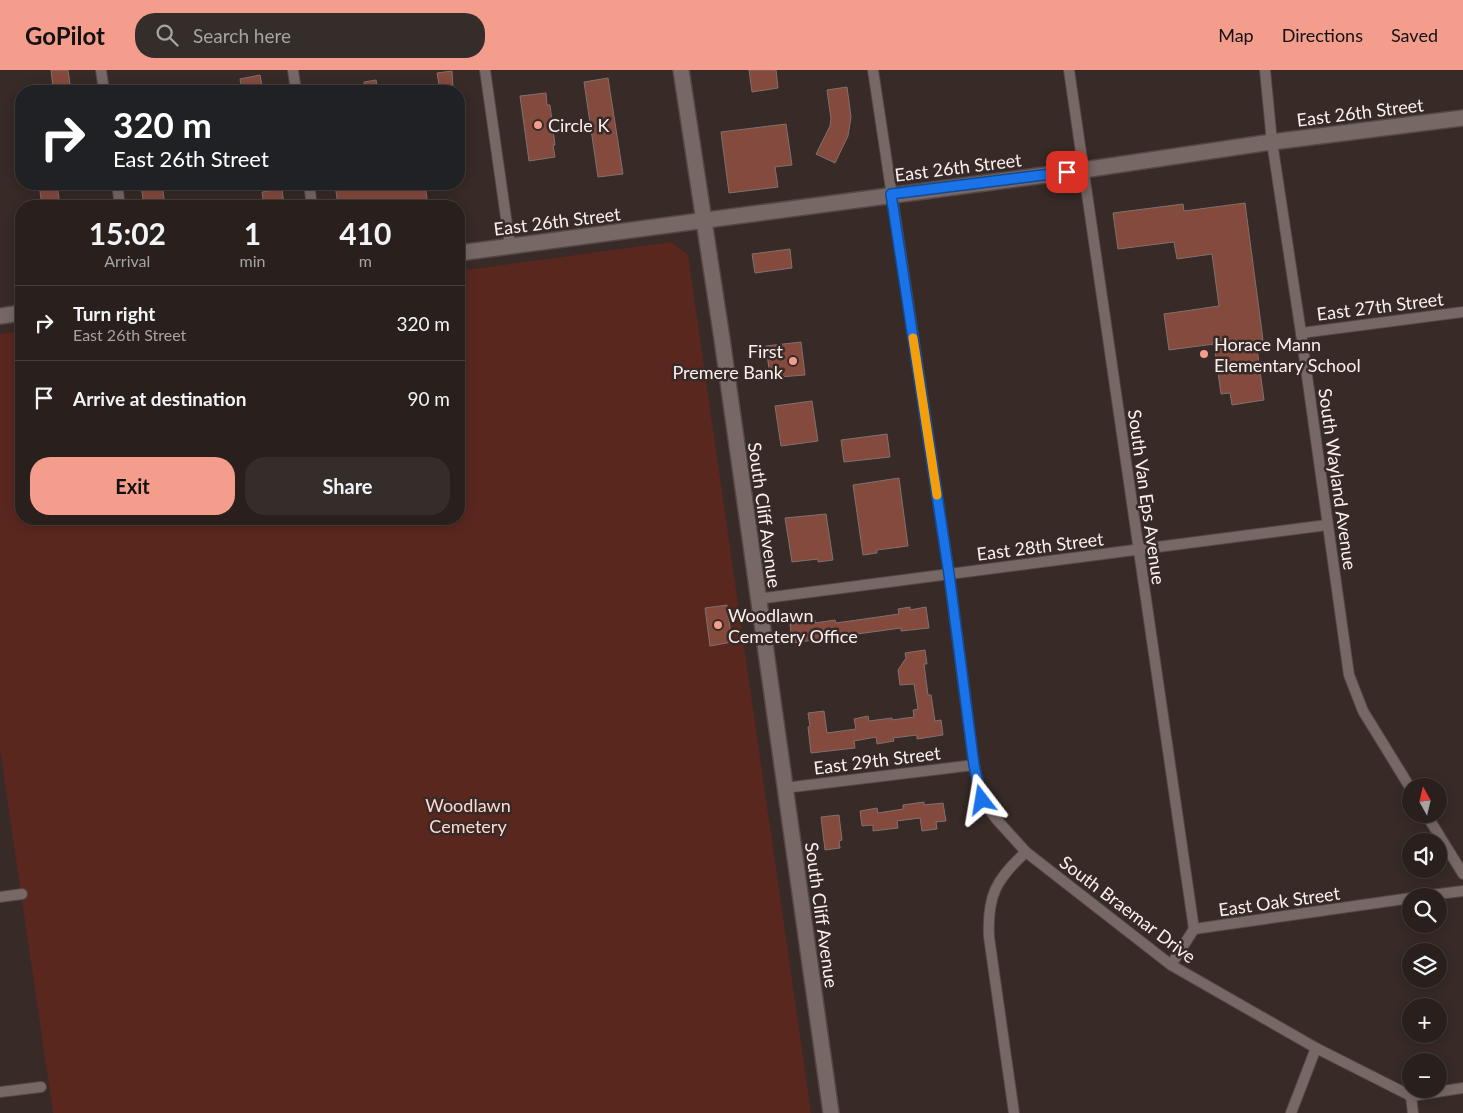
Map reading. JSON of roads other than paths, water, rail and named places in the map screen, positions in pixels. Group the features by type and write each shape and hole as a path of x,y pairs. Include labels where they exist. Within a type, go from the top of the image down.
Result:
{"main road":[{"name":"South Cliff Avenue","path":"682,70 831,1113"},
{"name":"East 26th Street","path":"465,252 891,194 1083,170 1272,142 1463,118"},
{"path":"0,316 15,314"}],"street":[{"path":"101,70 103,85"},
{"path":"293,70 295,85"},
{"path":"485,70 510,246"},
{"name":"South Braemar Drive","path":"873,70 949,574 974,765 982,800 1026,852 1171,966 1316,1048 1402,1091"},
{"name":"South Van Eps Avenue","path":"1069,70 1194,929"},
{"name":"South Wayland Avenue","path":"1265,70 1272,142 1349,675 1363,711 1404,778"},
{"name":"East 27th Street","path":"1301,333 1463,312"},
{"name":"East 28th Street","path":"758,599 1327,525"},
{"name":"East 29th Street","path":"784,788 974,765"},
{"path":"1432,823 1463,874"},
{"path":"1014,1113 988,919 991,901 998,883 1010,866 1026,852"},
{"path":"1447,892 1463,890"},
{"path":"0,897 22,894"},
{"name":"East Oak Street","path":"1194,929 1402,899"},
{"path":"1171,966 1194,929"},
{"path":"1291,1113 1316,1048"},
{"path":"0,1092 41,1087"},
{"path":"1447,1090 1463,1088"},
{"path":"1411,1098 1413,1113"}],"place":[{"name":"Circle K","path":"538,125"},
{"name":"Horace Mann Elementary School","path":"1204,354"},
{"name":"First Premere Bank","path":"793,361"},
{"name":"Woodlawn Cemetery Office","path":"718,625"}],"park label":[{"name":"Woodlawn Cemetery","path":"468,815"}]}
